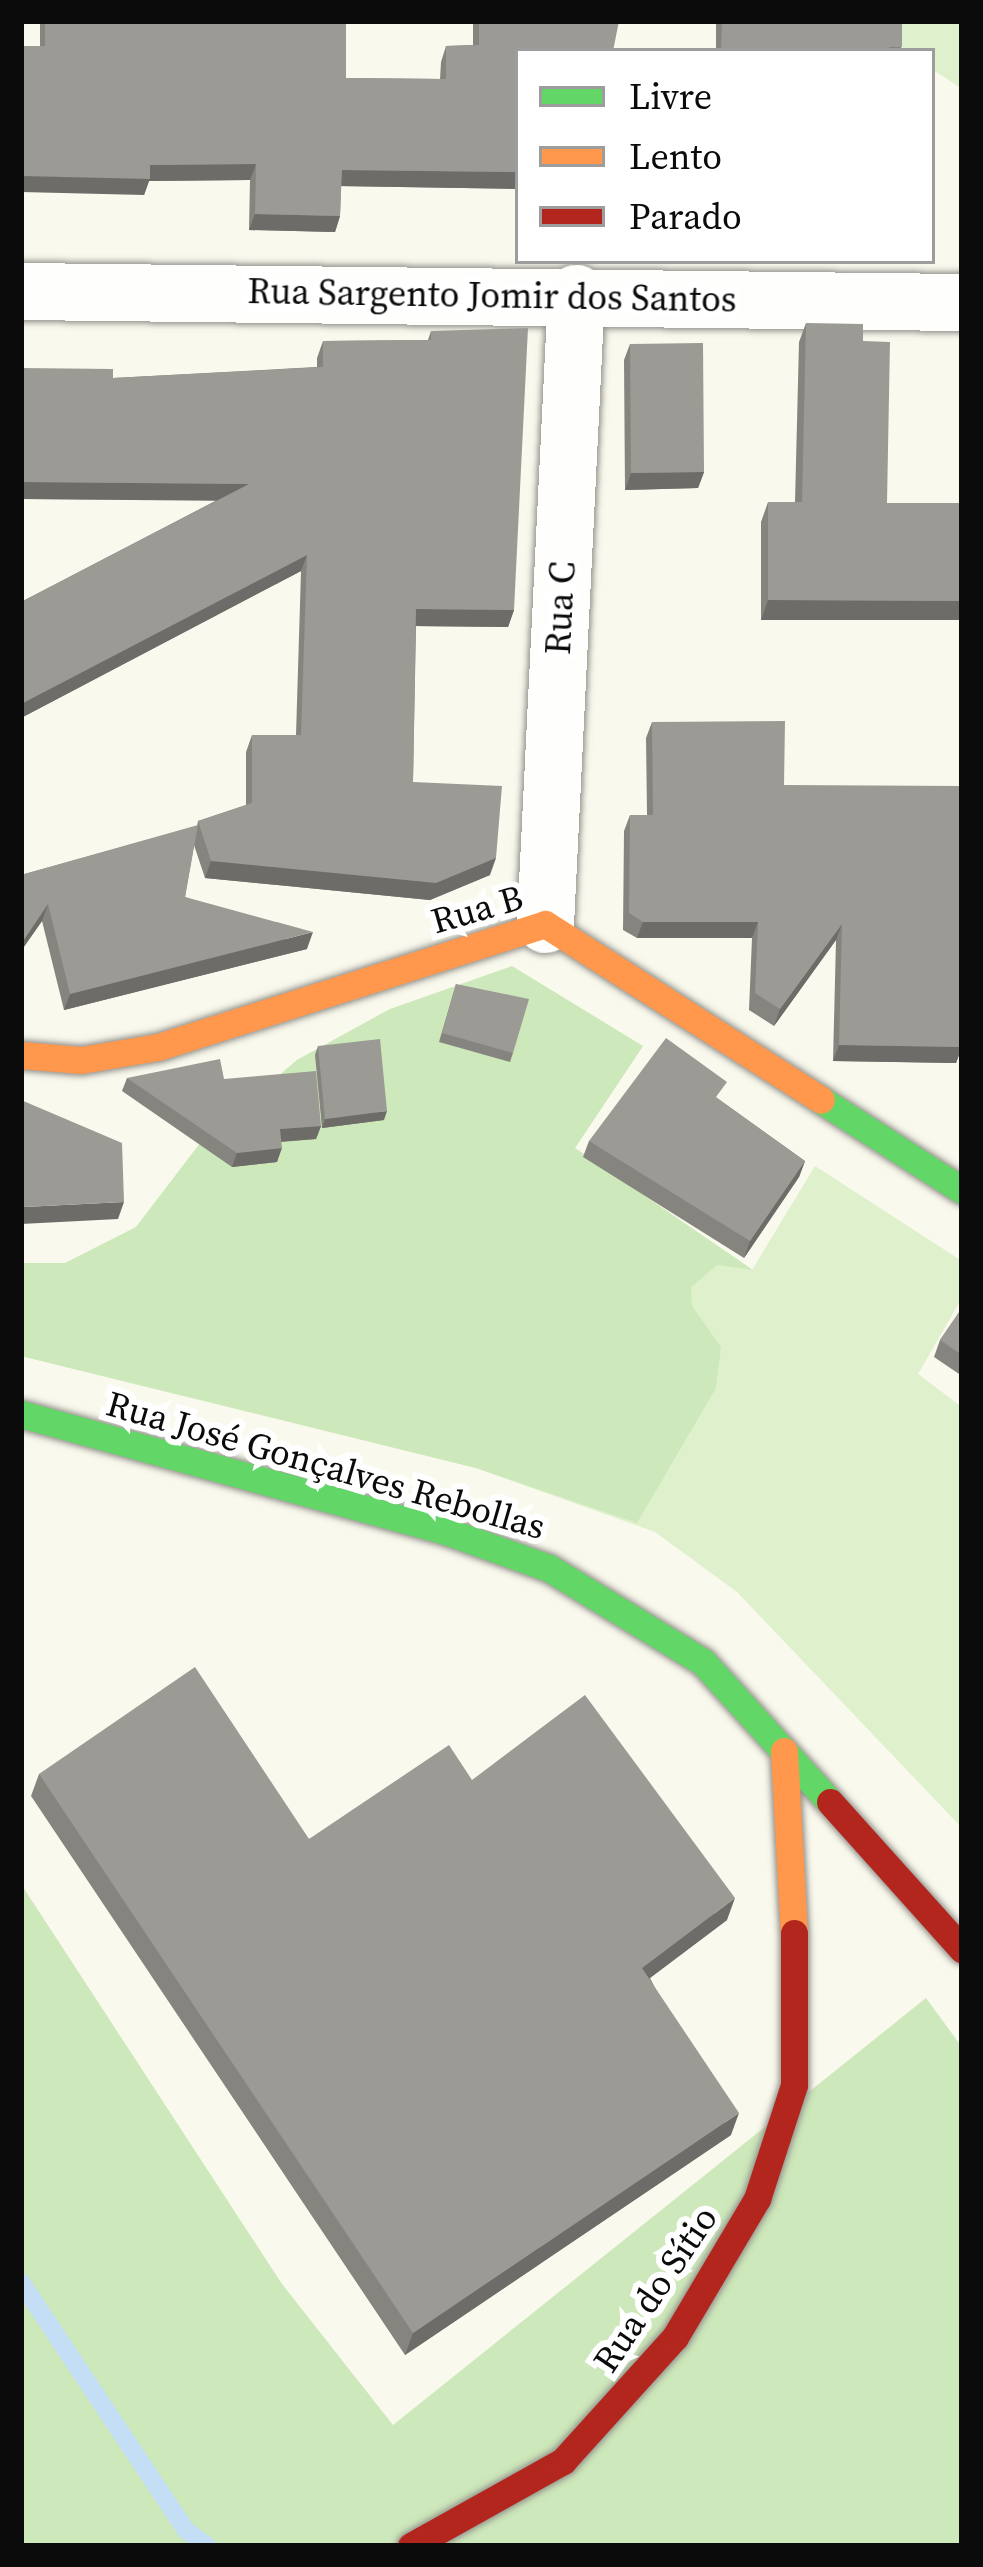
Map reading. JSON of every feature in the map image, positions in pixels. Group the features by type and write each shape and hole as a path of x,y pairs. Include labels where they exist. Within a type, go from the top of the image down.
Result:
{"street":[{"name":"Rua Sargento Jomir dos Santos","path":"21,291 576,293 962,302"},
{"name":"Rua C","path":"544,923 576,293"},
{"name":"Rua B","path":"21,1055 81,1060 158,1047 544,923 962,1190"},
{"name":"Rua José Gonçalves Rebollas","path":"21,1414 446,1532 549,1568 703,1662 962,1949"},
{"name":"Rua do Sítio","path":"411,2546 563,2461 596,2430 675,2337 757,2199 794,2085 794,1879 784,1751"}],"green space":[{"path":"818,21 962,21 962,89 935,71 935,48 892,48"},
{"path":"512,966 643,1046 575,1148 753,1270 717,1265 691,1287 692,1306 721,1347 716,1388 637,1523 476,1468 21,1356 21,1263 65,1263 136,1227 201,1142 297,1060 390,1009"},
{"path":"390,1009 643,1046 575,1148 752,1270 815,1166 962,1261 962,1298 918,1374 962,1407 962,1828 737,1592 655,1532 476,1468 21,1356 21,1263 65,1263 113,1244 136,1227 201,1142 297,1060"},
{"path":"21,1884 282,2284 393,2425 926,1998 962,2047 962,2546 21,2546"}],"building":[{"path":"45,21 346,21 346,78 446,79 446,46 479,45 479,21 619,21 614,48 515,48 515,172 342,170 340,216 255,214 256,164 150,165 150,179 21,176 21,46 45,46"},
{"path":"722,21 902,21 902,47 721,48"},
{"path":"806,323 863,324 863,341 890,342 887,503 962,503 962,601 768,600 768,502 802,502"},
{"path":"528,328 514,610 416,609 413,782 502,786 496,858 436,883 211,861 198,821 252,803 252,735 301,735 307,555 21,704 21,602 249,484 21,482 21,368 113,369 113,378 323,367 323,341 431,340 431,331"},
{"path":"703,343 704,472 631,473 630,344"},
{"path":"785,721 784,785 961,786 962,1047 839,1045 842,924 780,1009 755,993 758,922 643,922 629,913 630,815 653,815 652,722"},
{"path":"198,825 185,897 313,932 70,994 48,904 21,944 21,875"},
{"path":"456,984 529,999 513,1053 442,1033"},
{"path":"666,1038 727,1082 716,1097 805,1161 750,1241 589,1141"},
{"path":"380,1039 387,1111 325,1119 318,1046"},
{"path":"220,1059 224,1079 316,1071 321,1126 280,1129 282,1148 237,1153 127,1078"},
{"path":"21,1100 122,1143 124,1202 24,1207"},
{"path":"962,1308 962,1355 940,1340"},
{"path":"195,1667 309,1839 449,1745 472,1780 585,1695 735,1898 642,1968 739,2113 413,2333 39,1774"}],"waterway":[{"path":"21,2282 186,2530 207,2546"}],"traffic: fast":[{"path":"821,1100 962,1190"},
{"path":"21,1414 446,1531 549,1568 703,1662 830,1802"}],"traffic: slow":[{"path":"21,1055 81,1060 158,1047 545,924 821,1100"},
{"path":"784,1751 794,1933"}],"traffic: jam":[{"path":"830,1802 962,1949"},
{"path":"411,2546 563,2461 675,2337 757,2199 794,2085 794,1933"}]}
